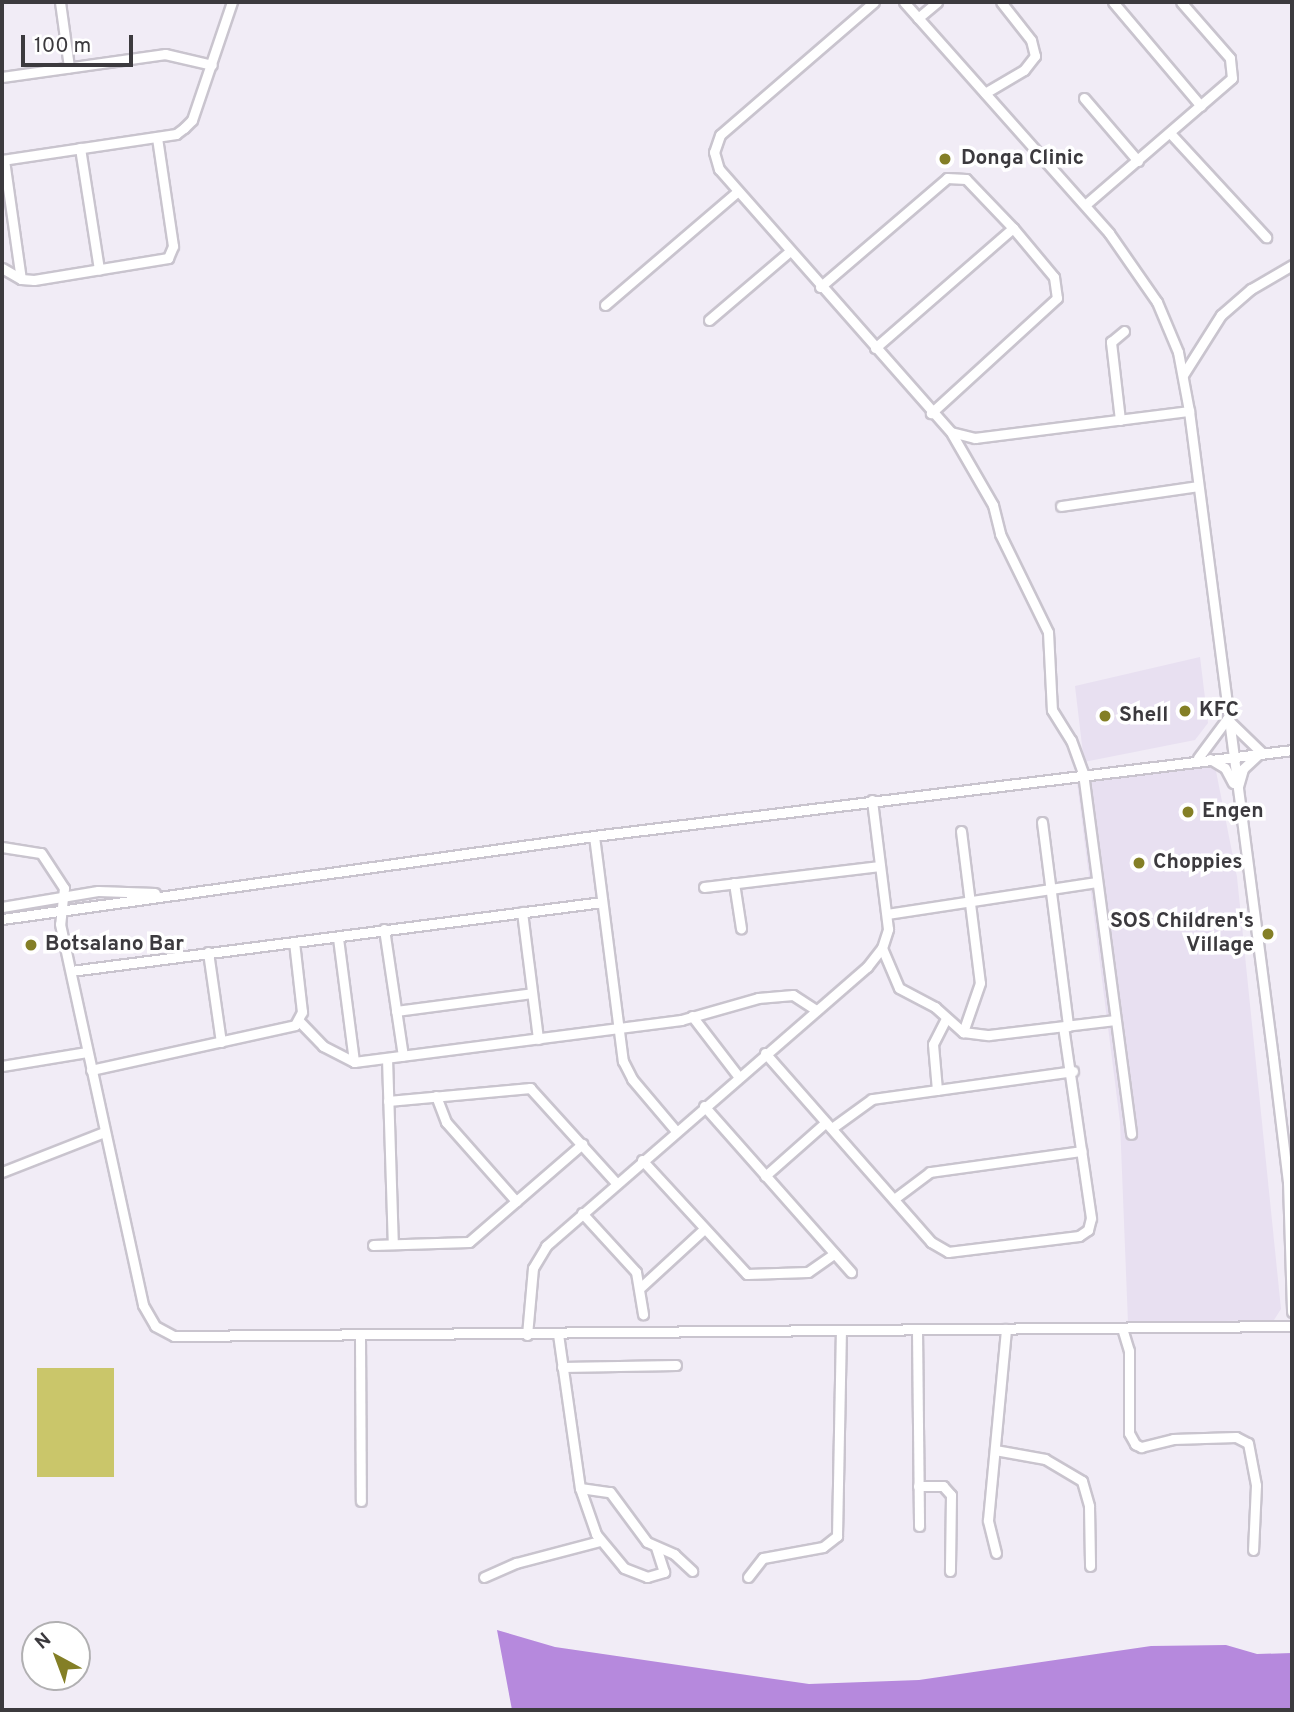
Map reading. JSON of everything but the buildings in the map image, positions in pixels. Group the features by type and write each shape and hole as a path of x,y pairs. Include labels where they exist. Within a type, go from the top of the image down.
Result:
{"street":[{"path":"60,2 69,67"},
{"path":"21,279 3,160 176,134 192,120 232,2"},
{"path":"874,2 720,135 715,158 737,191 789,252 931,413 951,432 993,505 1000,534 1044,619 1052,710 1071,740 1083,773 1131,1133"},
{"path":"904,2 1085,205 1157,302 1183,375 1288,1182 1292,1312"},
{"path":"918,18 937,2"},
{"path":"985,93 1024,70 1035,56 1031,40 1000,2"},
{"path":"1113,2 1201,106"},
{"path":"1085,205 1230,82 1234,69 1226,52 1181,2"},
{"path":"2,77 165,54 212,65"},
{"path":"1084,98 1138,161"},
{"path":"1170,133 1266,237"},
{"path":"2,268 21,279 161,262 172,252 157,137"},
{"path":"80,148 99,270"},
{"path":"820,287 947,178 967,180 1013,228 1054,277 1057,298 931,413"},
{"path":"605,305 737,191"},
{"path":"875,348 1013,228"},
{"path":"709,320 789,252"},
{"path":"1183,375 1222,315 1251,289 1292,265"},
{"path":"1121,420 1110,346 1111,340 1124,331"},
{"path":"951,432 975,439 1189,411"},
{"path":"1061,506 1198,486"},
{"path":"1227,719 1261,752"},
{"path":"1196,760 1211,747 1227,719"},
{"path":"2,919 62,908 594,836 1083,773 1292,750"},
{"path":"1237,791 1243,769 1261,752"},
{"path":"1208,758 1225,768 1237,791"},
{"path":"872,800 887,914 883,948 898,988 935,1007 945,1020 963,1032 989,1035 1115,1020"},
{"path":"765,1053 943,1251 1079,1236 1088,1230 1091,1218 1065,1027 1042,822"},
{"path":"961,831 980,984 976,1004 963,1032"},
{"path":"594,836 618,1029 626,1070 676,1130"},
{"path":"2,846 26,848 46,856 65,897 60,924 143,1305 155,1326 174,1336 198,1338 1292,1326"},
{"path":"704,887 880,866"},
{"path":"887,914 1097,882"},
{"path":"734,883 741,928"},
{"path":"2,907 98,891 164,894"},
{"path":"71,971 208,951 338,938 384,929 602,902"},
{"path":"522,912 538,1039"},
{"path":"384,929 403,1056"},
{"path":"338,938 354,1062"},
{"path":"91,1070 290,1028 299,1021 302,1012 295,942"},
{"path":"527,1335 531,1279 537,1256 582,1213 816,1010 883,948"},
{"path":"208,951 221,1042"},
{"path":"396,1011 532,993"},
{"path":"299,1021 323,1046 354,1062 618,1029 692,1016 732,1002 781,995 798,997 816,1010"},
{"path":"692,1016 698,1030 738,1076"},
{"path":"937,1090 933,1044 945,1020"},
{"path":"2,1066 87,1052"},
{"path":"387,1058 393,1244"},
{"path":"765,1177 829,1125 872,1099 1073,1071"},
{"path":"388,1101 530,1088 616,1183"},
{"path":"436,1096 446,1122 516,1201"},
{"path":"704,1106 852,1272"},
{"path":"2,1172 104,1132"},
{"path":"373,1245 469,1242 582,1143"},
{"path":"894,1199 930,1172 1082,1151"},
{"path":"642,1160 703,1230 747,1274 808,1272 834,1254"},
{"path":"582,1213 636,1272 643,1314"},
{"path":"640,1287 703,1230"},
{"path":"1122,1328 1129,1352 1129,1433 1135,1444 1142,1447 1172,1438 1236,1437 1248,1443 1256,1485 1253,1550"},
{"path":"996,1553 988,1520 1006,1329"},
{"path":"748,1577 763,1558 823,1547 837,1536 841,1330"},
{"path":"917,1330 919,1527"},
{"path":"558,1334 580,1488 600,1541 624,1568 647,1577 664,1572 656,1548"},
{"path":"360,1336 361,1502"},
{"path":"562,1367 676,1365"},
{"path":"995,1450 1045,1459 1082,1481 1089,1506 1090,1566"},
{"path":"918,1486 943,1486 951,1495 950,1571"},
{"path":"580,1488 610,1492 631,1525 656,1548 674,1554 692,1570"},
{"path":"484,1577 516,1563 600,1541"}],"shaded area":[{"path":"1200,657 1208,723 1195,740 1084,762 1075,686"},
{"path":"1215,766 1237,877 1281,1309 1274,1320 1128,1323 1120,1122 1077,782"},
{"path":"37,1368 114,1368 114,1477 37,1477"},
{"path":"497,1630 555,1647 809,1684 919,1680 1151,1646 1226,1645 1257,1654 1292,1653 1292,1709 512,1710"}],"place":[{"name":"Donga Clinic","path":"945,159"},
{"name":"KFC","path":"1185,711"},
{"name":"Shell","path":"1105,716"},
{"name":"Engen","path":"1188,812"},
{"name":"Choppies","path":"1139,863"},
{"name":"SOS Children's Village","path":"1268,934"},
{"name":"Botsalano Bar","path":"31,945"}]}
